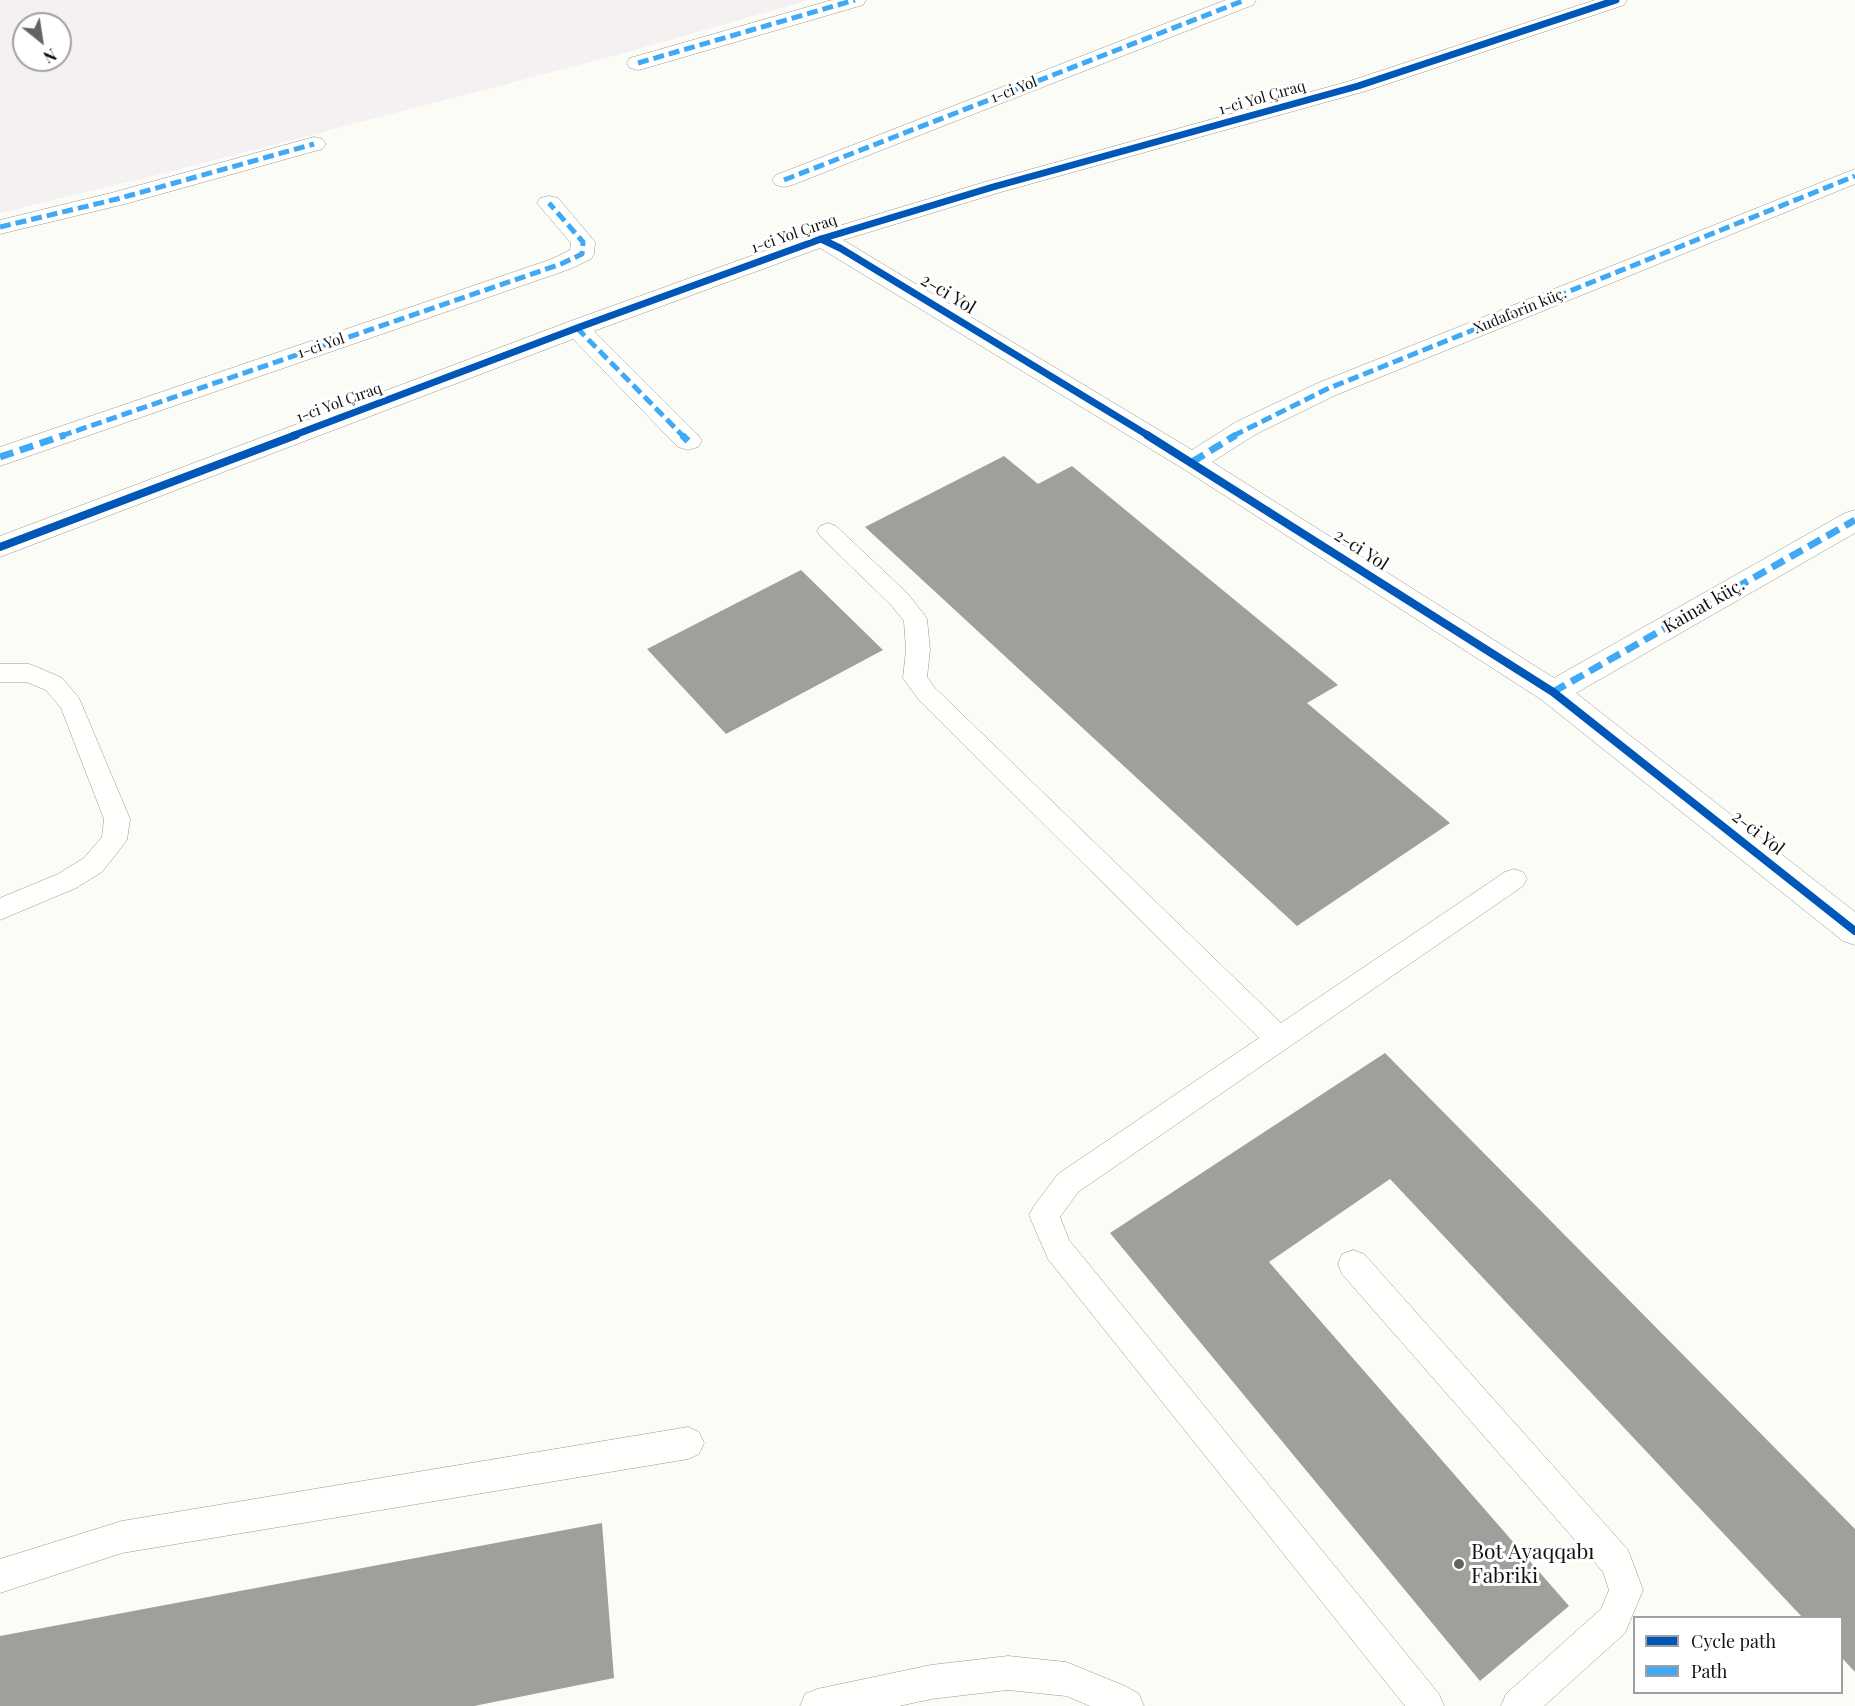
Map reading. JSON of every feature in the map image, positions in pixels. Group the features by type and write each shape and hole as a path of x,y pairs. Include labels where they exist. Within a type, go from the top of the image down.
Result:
{"street":[{"path":"638,63 855,0"},
{"name":"1-ci Yol","path":"784,180 1245,0"},
{"name":"1-ci Yol Çıraq","path":"0,547 577,328 821,239 993,187 1358,86 1616,0"},
{"path":"0,227 117,199 314,144"},
{"name":"Xudafərin küç.","path":"1192,462 1246,428 1327,389 1855,176"},
{"name":"1-ci Yol","path":"0,457 549,268 582,254 583,242 549,203"},
{"name":"2-ci Yol","path":"821,239 904,286 1192,462 1553,692 1855,931"},
{"path":"577,328 688,441"},
{"name":"Kainat küç.","path":"1553,692 1855,520"}],"lane":[{"path":"828,531 899,599 915,619 918,650 915,678 927,694 1279,1039"},
{"path":"0,673 29,673 54,684 71,704 117,819 114,840 93,865 67,881 0,909"},
{"path":"1427,1706 1058,1249 1044,1215 1068,1183 1514,879"},
{"path":"1353,1264 1616,1562 1626,1590 1613,1621 1518,1706"},
{"path":"0,1576 122,1537 688,1443"},
{"path":"817,1706 931,1683 1008,1673 1066,1679 1127,1706"}],"shaded area":[{"path":"0,0 809,0 606,58 169,172 0,213"}],"building":[{"path":"1004,456 1038,484 1072,466 1338,685 1307,703 1450,823 1297,926 865,527"},
{"path":"801,570 883,650 726,734 647,649"},
{"path":"1385,1053 1855,1529 1855,1672 1843,1659 1843,1616 1801,1616 1390,1179 1269,1262 1569,1606 1480,1681 1110,1233"},
{"path":"602,1523 614,1678 474,1706 0,1706 0,1636"}],"marked path":[{"path":"638,63 855,0"},
{"path":"784,180 1245,0"},
{"path":"0,227 117,199 314,144"},
{"path":"1192,462 1246,428 1327,389 1855,176"},
{"path":"0,457 561,264 582,254 583,242 549,203"},
{"path":"577,328 688,441"},
{"path":"1553,692 1855,520"}],"cycle path":[{"path":"0,547 577,328 821,239 993,187 1358,86 1616,0"},
{"path":"821,239 840,248 1192,462 1553,692 1855,931"}],"place":[{"name":"Bot Ayaqqabı Fabriki","path":"1459,1564"}]}
